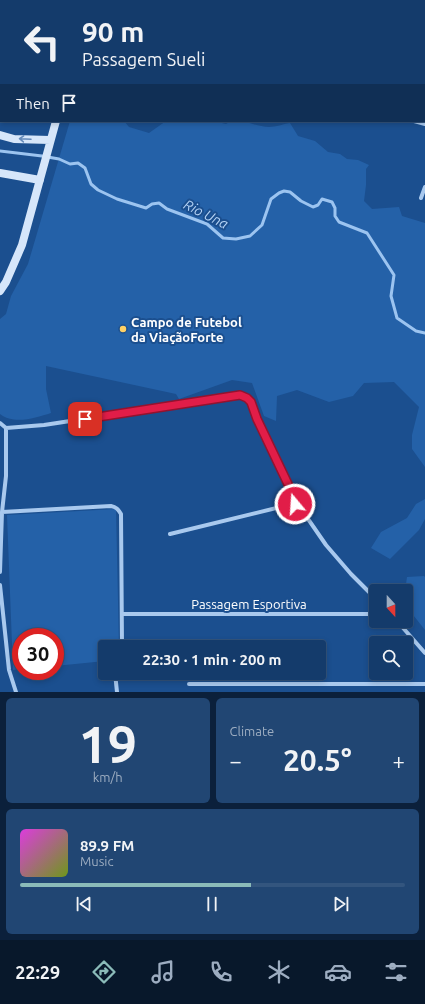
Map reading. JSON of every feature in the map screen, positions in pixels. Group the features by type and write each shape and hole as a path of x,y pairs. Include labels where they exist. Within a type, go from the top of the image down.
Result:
{"main road":[{"path":"0,291 6,282 22,245 56,122"},
{"path":"0,135 14,139 50,144"},
{"path":"0,173 41,177"}],"street":[{"path":"421,198 425,187"},
{"path":"6,428 44,425 240,395 247,398 251,402 257,419 297,503 326,545 369,592"},
{"path":"0,422 6,428 6,476 2,512 0,572"},
{"path":"170,534 297,503"},
{"path":"2,512 111,506 118,509 121,514 122,640"},
{"path":"0,585 9,670 16,692"},
{"name":"Passagem Esportiva","path":"122,614 369,614"},
{"path":"403,628 425,652"},
{"path":"116,680 117,692"},
{"path":"189,684 425,684"}],"shaded area":[{"path":"70,122 125,122 129,127 149,133 165,122 217,122 226,124 231,122 246,122 263,127 274,127 290,123 298,136 315,141 328,152 340,154 347,159 358,160 369,165 366,169 364,201 372,209 399,207 402,216 425,223 425,467 412,449 412,435 419,407 394,382 364,383 353,396 329,402 297,390 277,396 276,421 264,416 252,383 232,380 179,399 176,394 46,366 46,389 51,413 25,420 12,419 0,414 0,319 6,314 11,296 28,264"},
{"path":"425,499 425,519 419,530 390,559 371,548 381,532 407,518 416,504"},
{"path":"116,509 119,640 98,640 98,662 64,665 64,628 12,628 12,644 7,515"},
{"path":"407,577 425,577 425,630 413,615 413,584 406,584"}],"waterway":[{"name":"Rio Una","path":"0,151 59,159 70,164 78,163 85,168 91,184 98,190 117,199 146,208 152,204 159,203 167,209 207,224 223,238 236,239 250,236 262,225 271,199 284,191 290,192 301,201 313,207 318,205 322,199 332,202 335,208 335,216 339,222 367,233 394,275 391,296 397,318 416,331 425,333"}],"place":[{"name":"Campo de Futebol da ViaçãoForte","path":"123,329"}],"route":[{"path":"85,419 240,395 247,398 251,402 257,419 297,503 295,504"}]}
